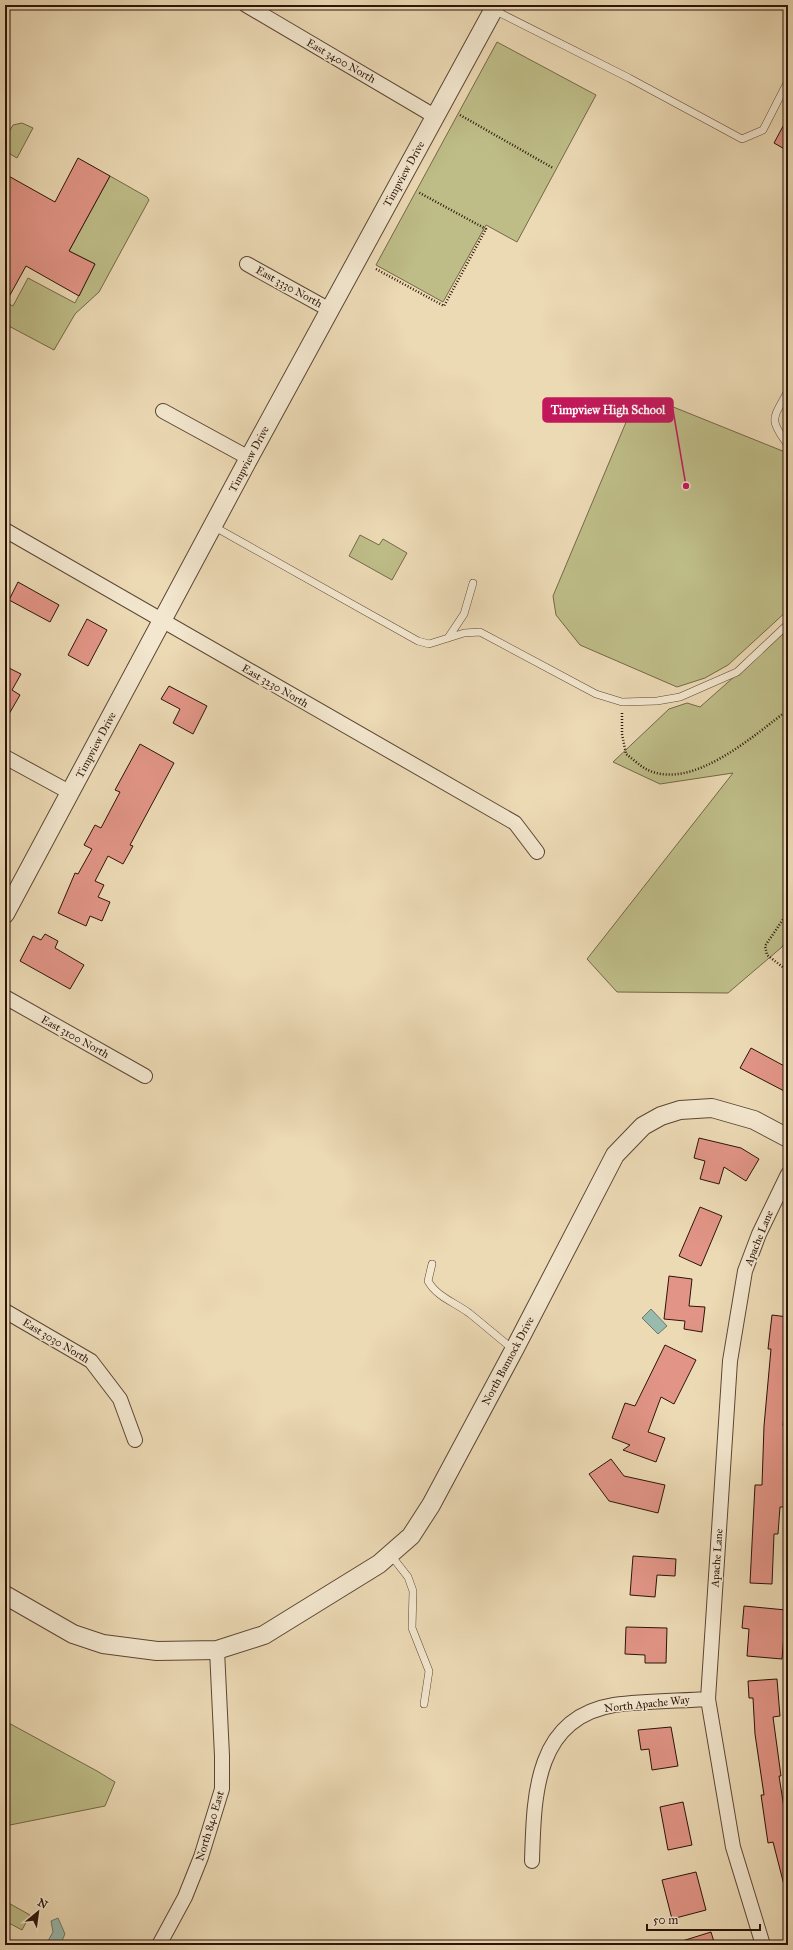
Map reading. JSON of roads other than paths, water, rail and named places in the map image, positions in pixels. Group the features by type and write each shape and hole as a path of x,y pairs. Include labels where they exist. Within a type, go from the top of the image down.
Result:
{"street":[{"name":"East 3400 North","path":"246,5 436,117"},
{"name":"Timpview Drive","path":"5,914 249,458 495,8"},
{"name":"East 3330 North","path":"247,264 330,310"},
{"path":"163,411 249,458"},
{"name":"East 3230 North","path":"5,530 515,823 536,852"},
{"path":"5,757 71,793"},
{"name":"East 3100 North","path":"5,997 145,1076"},
{"name":"North Bannock Drive","path":"5,1595 73,1634 103,1644 157,1651 217,1650 264,1635 380,1564 411,1536 431,1505 514,1350 615,1155 643,1126 661,1116 680,1110 712,1108 754,1120 788,1138"},
{"name":"Apache Lane","path":"763,1945 734,1847 708,1699 730,1361 746,1271 759,1234 788,1174"},
{"name":"East 3030 North","path":"5,1311 91,1361 120,1400 135,1440"},
{"name":"North 840 East","path":"159,1945 185,1897 201,1857 222,1789 217,1650"},
{"name":"North Apache Way","path":"532,1861 533,1818 541,1768 552,1743 565,1728 588,1712 613,1705 708,1699"}],"lane":[{"path":"495,8 629,78 742,140 763,130 788,81"},
{"path":"788,391 774,417 776,429 788,445"},
{"path":"213,526 418,641 429,644 464,633 480,632 596,694 622,702 676,699 737,672 788,624"},
{"path":"448,638 464,614 472,583"},
{"path":"432,1264 428,1281 432,1288 439,1295 469,1313 514,1350"},
{"path":"390,1554 404,1571 413,1591 412,1628 428,1671 424,1704"}],"place":[{"name":"Timpview High School","path":"686,486"}]}
